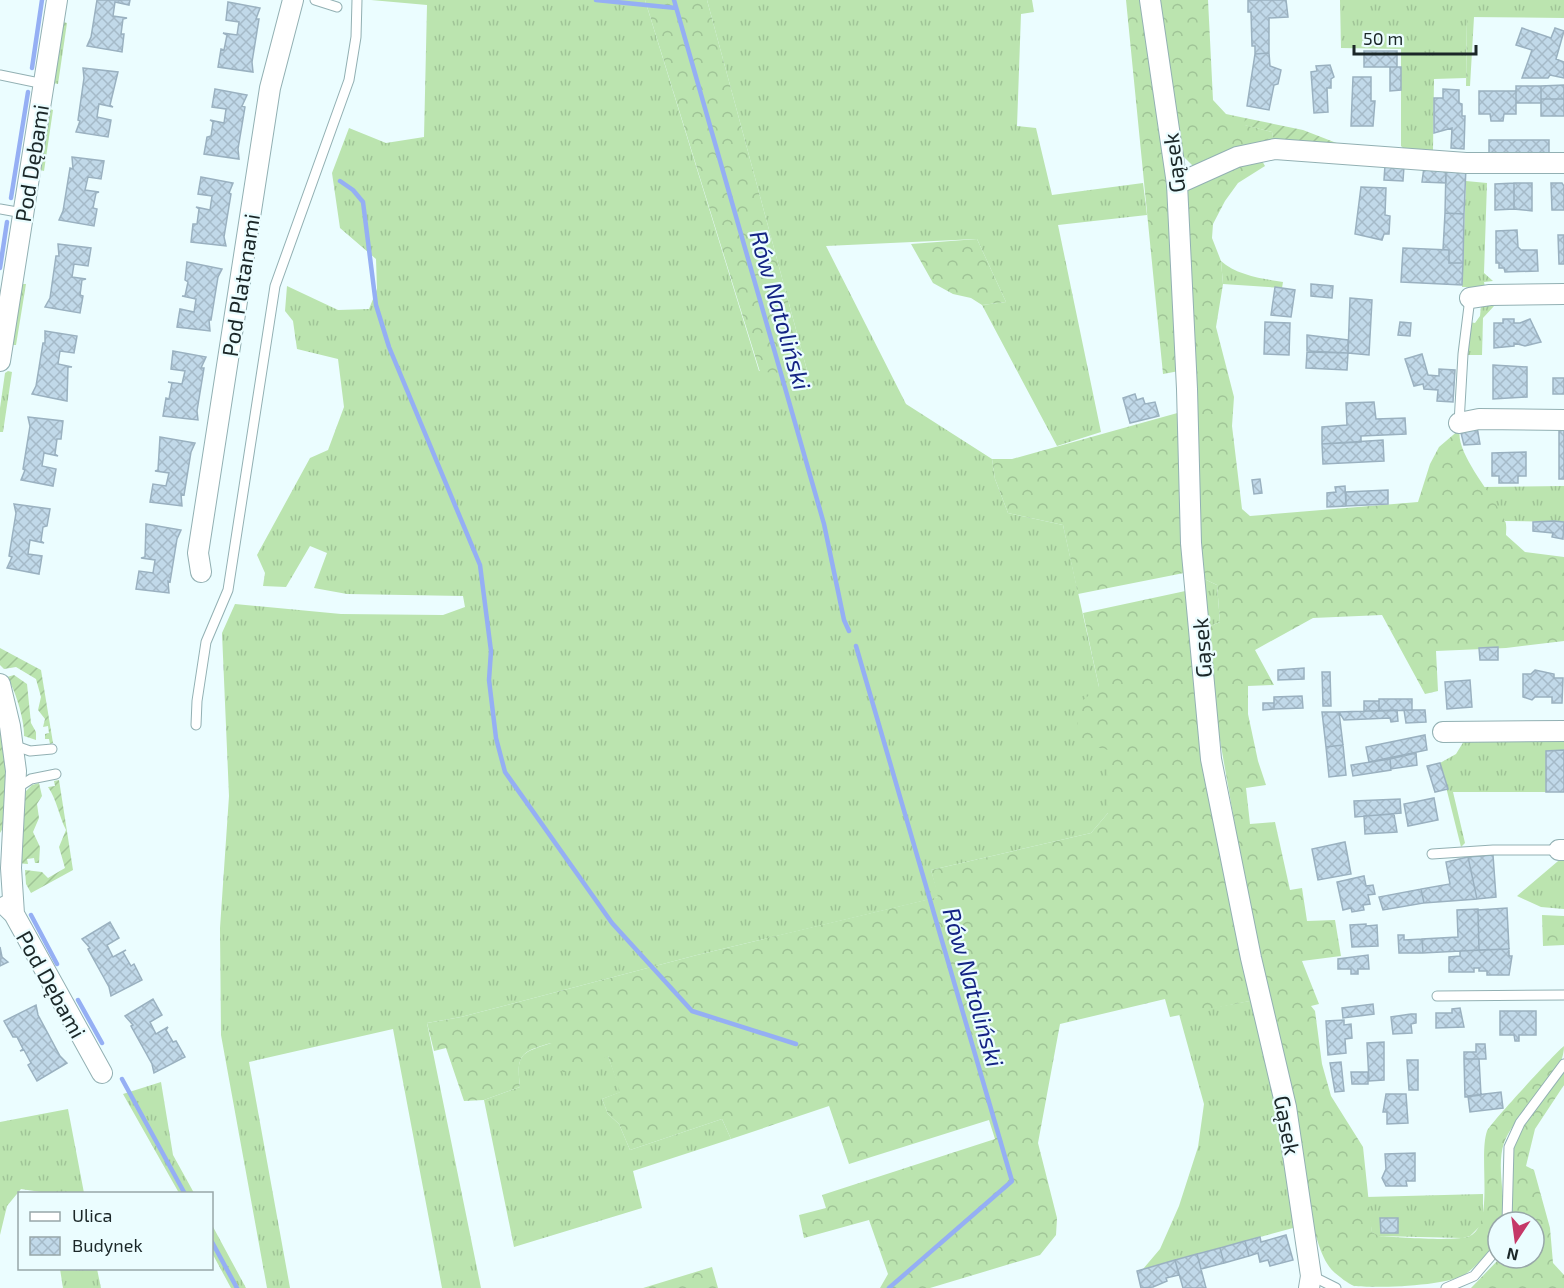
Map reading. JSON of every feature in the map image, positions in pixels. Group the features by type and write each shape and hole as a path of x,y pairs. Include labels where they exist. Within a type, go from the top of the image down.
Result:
{"street":[{"name":"Pod Dębami","path":"1,350 57,0"},
{"name":"Pod Platanami","path":"201,572 198,553 270,88 293,0"},
{"name":"Gąsek","path":"1150,0 1177,184 1187,388 1190,533 1211,759 1251,958 1286,1107 1310,1282"},
{"path":"1177,184 1237,157 1275,148 1466,163 1564,163"},
{"path":"1470,298 1490,295 1564,294"},
{"path":"1459,423 1479,419 1564,420"},
{"path":"0,684 13,744 15,790 6,842 14,914"},
{"path":"1443,732 1564,731"},
{"name":"Pod Dębami","path":"0,896 14,914 102,1073"}],"lane":[{"path":"315,0 337,7"},
{"path":"196,725 197,701 206,642 228,590 275,286 349,80 356,37 357,0"},
{"path":"0,75 44,84"},
{"path":"0,209 23,213"},
{"path":"1459,423 1462,354 1470,298"},
{"path":"13,744 30,752 52,749"},
{"path":"15,790 31,779 56,774"},
{"path":"1432,854 1493,850 1562,850"},
{"path":"1437,996 1564,995"},
{"path":"1507,1210 1509,1147 1520,1123 1564,1064"},
{"path":"1446,1288 1474,1276 1486,1262"},
{"path":"1310,1282 1336,1288"}],"green space":[{"path":"371,0 645,0 759,371 808,374 707,0 1032,0 1034,12 1021,14 1017,126 1036,128 1052,195 1143,183 1147,215 1058,225 1101,432 1057,446 982,305 1006,302 977,239 826,246 906,404 992,459 995,479 1008,513 1063,525 1099,687 1108,750 1108,813 1091,833 931,870 939,897 697,955 461,1017 427,1023 481,1288 442,1288 393,1029 249,1062 290,1288 267,1288 221,1035 220,928 229,796 222,633 235,604 341,614 443,615 465,607 463,596 347,594 314,588 327,553 310,546 286,587 263,586 265,573 257,555 310,458 328,450 344,407 338,359 297,349 293,321 285,311 287,286 338,310 369,309 377,289 376,259 340,228 332,173 349,128 386,143 424,137 427,5"},
{"path":"645,0 707,0 808,374 760,372"},
{"path":"1126,0 1143,0 1166,172 1179,371 1163,374"},
{"path":"1155,0 1208,0 1213,100 1226,114 1245,118 1245,125 1272,132 1275,146 1197,170 1179,152"},
{"path":"1340,0 1564,0 1564,18 1467,17 1466,78 1434,79 1433,150 1404,149 1401,146 1401,49 1341,48"},
{"path":"1467,17 1474,17 1470,86 1466,86"},
{"path":"63,22 67,23 58,84 53,83"},
{"path":"53,110 44,171 40,170 46,112"},
{"path":"1245,118 1303,130 1352,149 1275,146 1272,132 1244,125"},
{"path":"1258,154 1265,166 1238,183 1213,224 1212,238 1221,261 1223,284 1216,327 1234,397 1232,426 1242,509 1250,516 1418,502 1430,464 1439,447 1460,429 1463,450 1501,512 1506,523 1506,535 1525,552 1564,557 1564,641 1506,648 1436,651 1438,691 1425,694 1382,615 1313,618 1255,650 1274,685 1248,686 1248,714 1258,761 1266,785 1246,788 1250,824 1275,822 1290,890 1302,888 1307,921 1335,920 1341,956 1302,961 1319,1004 1311,1006 1315,1011 1322,1064 1331,1096 1363,1147 1372,1232 1379,1236 1453,1239 1470,1236 1478,1229 1484,1204 1484,1157 1487,1131 1564,1046 1562,1059 1556,1071 1518,1119 1504,1143 1501,1162 1503,1210 1486,1210 1486,1254 1467,1273 1458,1278 1428,1284 1354,1286 1335,1273 1326,1262 1311,1218 1254,934 1204,649 1203,629 1220,622 1217,585 1200,577 1185,201 1188,189"},
{"path":"1466,181 1487,183 1484,273 1493,281 1484,282 1485,287 1462,287"},
{"path":"977,239 1006,302 982,305 971,298 953,294 933,283 911,244"},
{"path":"1221,261 1242,273 1283,282 1282,288 1223,284"},
{"path":"22,284 26,284 16,345 12,345"},
{"path":"1481,306 1494,306 1483,318 1482,355 1468,355 1470,322 1475,323 1480,316"},
{"path":"12,372 3,432 0,432 0,408 5,373"},
{"path":"1181,412 1189,572 1078,594 1063,525 1008,513 995,479 992,459 1012,459"},
{"path":"1564,486 1564,522 1505,521 1482,487"},
{"path":"1200,577 1217,585 1220,622 1203,629"},
{"path":"1190,590 1195,701 1212,804 1255,1000 1170,1017 1165,999 1060,1024 1038,1143 1057,1218 1056,1235 1040,1255 930,1288 880,1288 888,1274 869,1220 804,1238 799,1215 826,1208 822,1195 995,1139 989,1120 849,1164 829,1106 731,1139 722,1119 630,1150 619,1124 608,1114 602,1099 620,1092 608,1056 563,1073 551,1043 533,1049 523,1056 519,1067 520,1087 484,1100 464,1101 446,1048 434,1051 427,1023 461,1017 697,955 938,897 931,870 1091,833 1108,813 1108,750 1079,743 1076,706 1099,687 1083,613"},
{"path":"0,648 41,670 53,743 50,744 49,739 45,739 45,734 49,733 48,726 43,727 45,719 38,710 41,697 36,679 16,667 4,669 0,665"},
{"path":"14,675 27,684 31,723 36,732 36,740 24,736 19,705 7,677"},
{"path":"0,717 8,774 3,828 0,833"},
{"path":"1464,741 1564,741 1564,792 1453,792 1465,843 1461,847 1440,763 1456,754"},
{"path":"59,780 73,870 31,893 26,884 25,870 42,872 48,878 65,868 59,847 66,830 48,787 55,786 54,781"},
{"path":"39,783 42,796 37,804 39,818 33,832 40,847 39,863 35,863 34,858 27,859 28,864 16,863 21,796 32,785"},
{"path":"1564,856 1564,909 1541,907 1517,896"},
{"path":"1542,915 1564,916 1564,945 1543,946"},
{"path":"1255,1000 1290,1176 1293,1228 1143,1269 1160,1249 1179,1206 1198,1147 1204,1104 1179,1014"},
{"path":"551,1043 608,1056 621,1092 602,1099 608,1114 619,1124 630,1150 722,1119 731,1139 633,1171 642,1208 514,1247 484,1100 520,1087 519,1067 523,1056 533,1049"},
{"path":"1564,1071 1564,1085 1535,1129 1526,1166 1534,1170 1545,1210 1511,1210 1513,1151 1523,1125"},
{"path":"161,1082 173,1155 193,1192 178,1192 123,1094"},
{"path":"68,1109 84,1192 40,1192 21,1189 7,1206 0,1235 0,1122"},
{"path":"1483,1194 1483,1223 1470,1236 1463,1238 1378,1236 1372,1232 1366,1197"},
{"path":"1546,1214 1550,1228 1553,1263 1564,1275 1564,1288 1471,1288 1488,1270 1546,1270"},
{"path":"213,1227 246,1288 231,1288 213,1255"},
{"path":"712,1267 718,1288 643,1288"},
{"path":"60,1270 97,1270 101,1288 63,1288"}],"building":[{"path":"97,0 130,0 129,5 115,2 113,16 127,18 123,19 122,52 87,46 91,37"},
{"path":"1248,0 1286,0 1288,17 1269,18 1269,53 1255,54 1255,46 1252,46 1251,12 1248,12"},
{"path":"228,2 260,8 256,19 259,19 252,62 253,72 218,67 221,49 224,50 227,35 223,33 237,35 239,22 226,20"},
{"path":"1522,28 1551,38 1555,28 1564,31 1556,59 1564,62 1564,78 1550,75 1548,78 1522,78 1532,50 1516,45"},
{"path":"1364,51 1397,51 1397,67 1364,67"},
{"path":"1269,53 1270,66 1281,70 1278,84 1274,85 1269,110 1247,106 1255,54"},
{"path":"1330,65 1334,77 1331,79 1331,88 1327,88 1328,112 1314,113 1311,72 1317,71 1316,66"},
{"path":"1390,67 1401,67 1401,90 1390,91"},
{"path":"83,68 118,72 110,105 113,107 99,104 97,117 111,120 108,137 76,132 80,121 78,120 84,78"},
{"path":"1353,77 1371,77 1371,101 1375,101 1373,126 1351,126"},
{"path":"1564,85 1564,99 1541,99 1541,86"},
{"path":"1516,86 1541,86 1541,103 1516,103"},
{"path":"215,89 247,95 242,106 245,107 238,149 239,159 204,154 207,137 211,136 213,122 210,120 224,123 226,109 212,107"},
{"path":"1443,89 1459,90 1462,116 1465,116 1464,149 1451,148 1452,128 1434,133 1434,98 1443,98"},
{"path":"1479,91 1516,91 1516,114 1504,114 1503,121 1491,121 1490,114 1479,114"},
{"path":"1541,99 1564,99 1564,116 1541,116"},
{"path":"1489,140 1549,140 1549,156 1489,156"},
{"path":"72,157 104,161 101,179 88,177 85,190 99,192 96,193 93,208 97,209 94,226 59,220 63,211 70,168 73,169"},
{"path":"1385,165 1404,166 1403,181 1384,180"},
{"path":"1424,167 1446,168 1446,183 1422,182"},
{"path":"1446,167 1466,167 1464,214 1445,213"},
{"path":"201,177 233,183 229,193 231,194 224,237 226,246 191,242 193,224 197,224 199,209 196,207 210,210 212,196 198,194"},
{"path":"1514,183 1532,183 1532,211 1514,209"},
{"path":"1514,183 1514,209 1495,210 1495,184"},
{"path":"1551,183 1562,183 1564,186 1564,210 1552,210"},
{"path":"1361,187 1386,188 1385,215 1390,216 1389,234 1384,234 1382,240 1355,234"},
{"path":"1445,213 1464,214 1463,263 1449,263 1449,250 1443,250"},
{"path":"1517,230 1518,247 1521,250 1537,250 1538,271 1505,272 1504,268 1499,268 1499,263 1496,263 1496,231"},
{"path":"1558,235 1564,235 1564,264 1559,264"},
{"path":"58,244 91,248 88,266 74,264 72,277 86,279 82,280 80,295 83,296 80,313 45,307 50,298 56,256 59,256"},
{"path":"1403,248 1449,250 1449,263 1463,263 1462,285 1401,282"},
{"path":"187,262 222,269 218,277 211,320 209,320 210,331 177,327 180,309 194,312 196,299 182,296 185,296 188,282 185,280"},
{"path":"1311,284 1333,286 1332,298 1311,296"},
{"path":"1275,287 1295,290 1291,317 1271,315"},
{"path":"1350,298 1372,300 1369,355 1348,353"},
{"path":"1503,319 1514,319 1514,323 1520,323 1530,319 1541,342 1525,346 1514,343 1514,346 1494,348 1494,323 1503,323"},
{"path":"1265,322 1290,323 1289,355 1264,354"},
{"path":"1400,322 1411,323 1410,336 1398,335"},
{"path":"45,331 77,336 74,353 60,351 58,364 72,367 68,367 67,401 32,394 36,386 43,343 45,343"},
{"path":"1307,335 1348,340 1348,353 1307,351"},
{"path":"173,351 206,357 201,368 204,368 197,411 198,420 163,416 166,398 169,399 172,383 168,382 182,384 185,371 171,369"},
{"path":"1307,352 1348,353 1347,370 1306,368"},
{"path":"1422,354 1428,375 1439,376 1439,369 1455,370 1453,402 1437,401 1438,390 1424,389 1423,384 1414,386 1405,359"},
{"path":"1493,365 1527,367 1527,397 1493,399"},
{"path":"1553,378 1564,378 1564,394 1553,394"},
{"path":"1135,394 1137,400 1143,398 1145,404 1155,402 1159,416 1130,423 1123,398"},
{"path":"1374,402 1376,419 1405,418 1406,434 1361,436 1361,442 1322,444 1322,427 1347,425 1346,403"},
{"path":"28,417 63,421 61,439 57,439 55,454 58,456 44,453 42,466 56,469 53,486 21,480 25,470 23,469 30,426"},
{"path":"1477,427 1480,444 1464,445 1460,429"},
{"path":"1559,427 1564,427 1564,479 1559,479"},
{"path":"160,437 195,443 191,452 184,495 181,494 182,506 150,502 153,484 166,486 169,473 155,471 158,470"},
{"path":"1383,440 1384,461 1323,464 1322,444"},
{"path":"1526,452 1526,476 1518,476 1518,483 1499,483 1499,476 1492,476 1492,453"},
{"path":"1260,479 1262,493 1254,494 1252,480"},
{"path":"1345,486 1346,506 1327,507 1327,493 1336,492 1335,487"},
{"path":"1388,490 1388,504 1346,506 1346,492"},
{"path":"14,504 50,509 47,526 43,527 41,541 44,543 30,540 28,554 42,556 39,574 7,568 12,557 9,556 16,513"},
{"path":"1533,522 1564,522 1563,539 1552,537 1553,533 1533,531"},
{"path":"146,524 181,530 177,539 170,582 168,581 169,593 136,589 139,571 153,573 155,560 141,558 145,557"},
{"path":"1498,647 1498,660 1480,660 1479,648"},
{"path":"1304,668 1304,679 1278,680 1278,670"},
{"path":"1535,670 1554,674 1554,678 1563,678 1562,703 1552,703 1552,697 1535,697 1532,700 1523,697 1523,674 1531,674"},
{"path":"1322,672 1330,672 1331,706 1323,706"},
{"path":"1470,680 1472,707 1447,709 1445,682"},
{"path":"1302,696 1303,708 1274,709 1274,697"},
{"path":"1379,699 1412,699 1412,710 1379,711"},
{"path":"1364,701 1379,701 1379,711 1364,711"},
{"path":"1263,703 1274,703 1274,709 1263,710"},
{"path":"1397,710 1398,721 1391,722 1390,718 1344,720 1339,712"},
{"path":"1404,710 1425,710 1426,722 1406,723"},
{"path":"1322,712 1339,712 1343,745 1326,747"},
{"path":"1425,735 1427,750 1369,762 1366,747"},
{"path":"1343,745 1346,775 1329,777 1326,747"},
{"path":"1564,750 1564,792 1546,792 1546,751"},
{"path":"1416,753 1417,765 1391,769 1390,759"},
{"path":"1390,759 1391,770 1353,776 1351,765"},
{"path":"1440,763 1448,789 1435,792 1427,766"},
{"path":"1434,798 1438,820 1408,826 1404,804"},
{"path":"1400,799 1401,813 1355,817 1354,801"},
{"path":"1394,814 1397,832 1365,834 1364,816"},
{"path":"1345,842 1351,874 1318,880 1312,849"},
{"path":"1493,855 1496,897 1477,899 1468,857"},
{"path":"1468,857 1477,899 1424,903 1421,889 1450,884 1446,862"},
{"path":"1364,876 1366,886 1373,885 1375,894 1368,895 1370,904 1363,905 1364,910 1352,912 1351,908 1343,910 1337,882"},
{"path":"1421,889 1424,903 1383,910 1379,897"},
{"path":"1507,908 1509,949 1479,950 1478,910"},
{"path":"1478,909 1479,950 1423,953 1422,939 1458,937 1457,910"},
{"path":"110,922 119,938 107,945 113,957 126,950 123,952 131,966 134,964 142,980 111,996 109,987 88,949 90,948 82,939"},
{"path":"1366,924 1366,926 1377,925 1378,946 1352,947 1350,925"},
{"path":"1398,935 1404,935 1404,940 1422,939 1423,953 1399,953"},
{"path":"0,947 2,957 8,962 0,966"},
{"path":"1509,949 1509,956 1512,956 1509,975 1487,975 1487,971 1479,971 1479,968 1474,968 1474,972 1449,972 1449,957 1460,956 1460,951"},
{"path":"1368,955 1369,969 1358,969 1358,974 1351,974 1351,969 1338,969 1338,959"},
{"path":"153,999 162,1015 150,1022 156,1034 168,1027 166,1030 173,1042 176,1041 185,1057 154,1073 152,1064 131,1026 133,1025 125,1016"},
{"path":"1373,1004 1374,1014 1343,1018 1342,1008"},
{"path":"36,1005 38,1015 60,1056 67,1063 37,1081 28,1065 31,1063 24,1050 20,1051 23,1049 17,1037 13,1037 4,1021"},
{"path":"1460,1008 1464,1027 1436,1028 1436,1013 1452,1013 1452,1009"},
{"path":"1500,1011 1536,1011 1536,1035 1519,1035 1519,1041 1515,1041 1514,1035 1500,1035"},
{"path":"1416,1014 1416,1023 1411,1024 1412,1033 1393,1034 1391,1017"},
{"path":"1344,1020 1344,1025 1351,1024 1352,1038 1345,1039 1346,1053 1328,1055 1326,1021"},
{"path":"1384,1042 1384,1080 1369,1081 1367,1043"},
{"path":"1476,1044 1485,1044 1486,1059 1464,1059 1464,1052 1476,1052"},
{"path":"1464,1059 1479,1059 1481,1095 1465,1097"},
{"path":"1407,1060 1418,1060 1418,1090 1409,1090"},
{"path":"1341,1062 1344,1091 1335,1092 1330,1063"},
{"path":"1351,1072 1368,1072 1368,1084 1352,1084"},
{"path":"1501,1092 1503,1108 1470,1112 1468,1096"},
{"path":"1386,1094 1406,1094 1408,1123 1387,1124 1387,1112 1383,1112"},
{"path":"1415,1153 1415,1181 1406,1181 1407,1186 1386,1186 1382,1178 1386,1169 1385,1154"},
{"path":"1380,1218 1398,1218 1398,1233 1381,1233"},
{"path":"1286,1235 1293,1260 1270,1266 1268,1260 1260,1262 1258,1253 1249,1256 1245,1241 1260,1237 1261,1242"},
{"path":"1245,1241 1249,1256 1224,1263 1220,1248"},
{"path":"1220,1248 1224,1263 1201,1269 1197,1254"},
{"path":"1197,1254 1206,1288 1183,1288 1175,1260"},
{"path":"1175,1260 1179,1275 1166,1278 1167,1281 1153,1287 1141,1288 1137,1271"}],"waterway":[{"path":"32,68 42,0"},
{"path":"596,0 676,8"},
{"name":"Rów Natoliński","path":"674,0 824,524 844,620 849,631"},
{"path":"11,198 28,92"},
{"path":"340,181 353,190 363,202 376,305 389,347 480,565 491,651 489,680 496,738 505,772 612,923 692,1011 796,1044"},
{"path":"0,268 7,222"},
{"name":"Rów Natoliński","path":"856,646 1012,1181 889,1288"},
{"path":"31,915 57,964"},
{"path":"78,1000 102,1043"},
{"path":"122,1079 184,1192"},
{"path":"213,1244 237,1288"}]}
